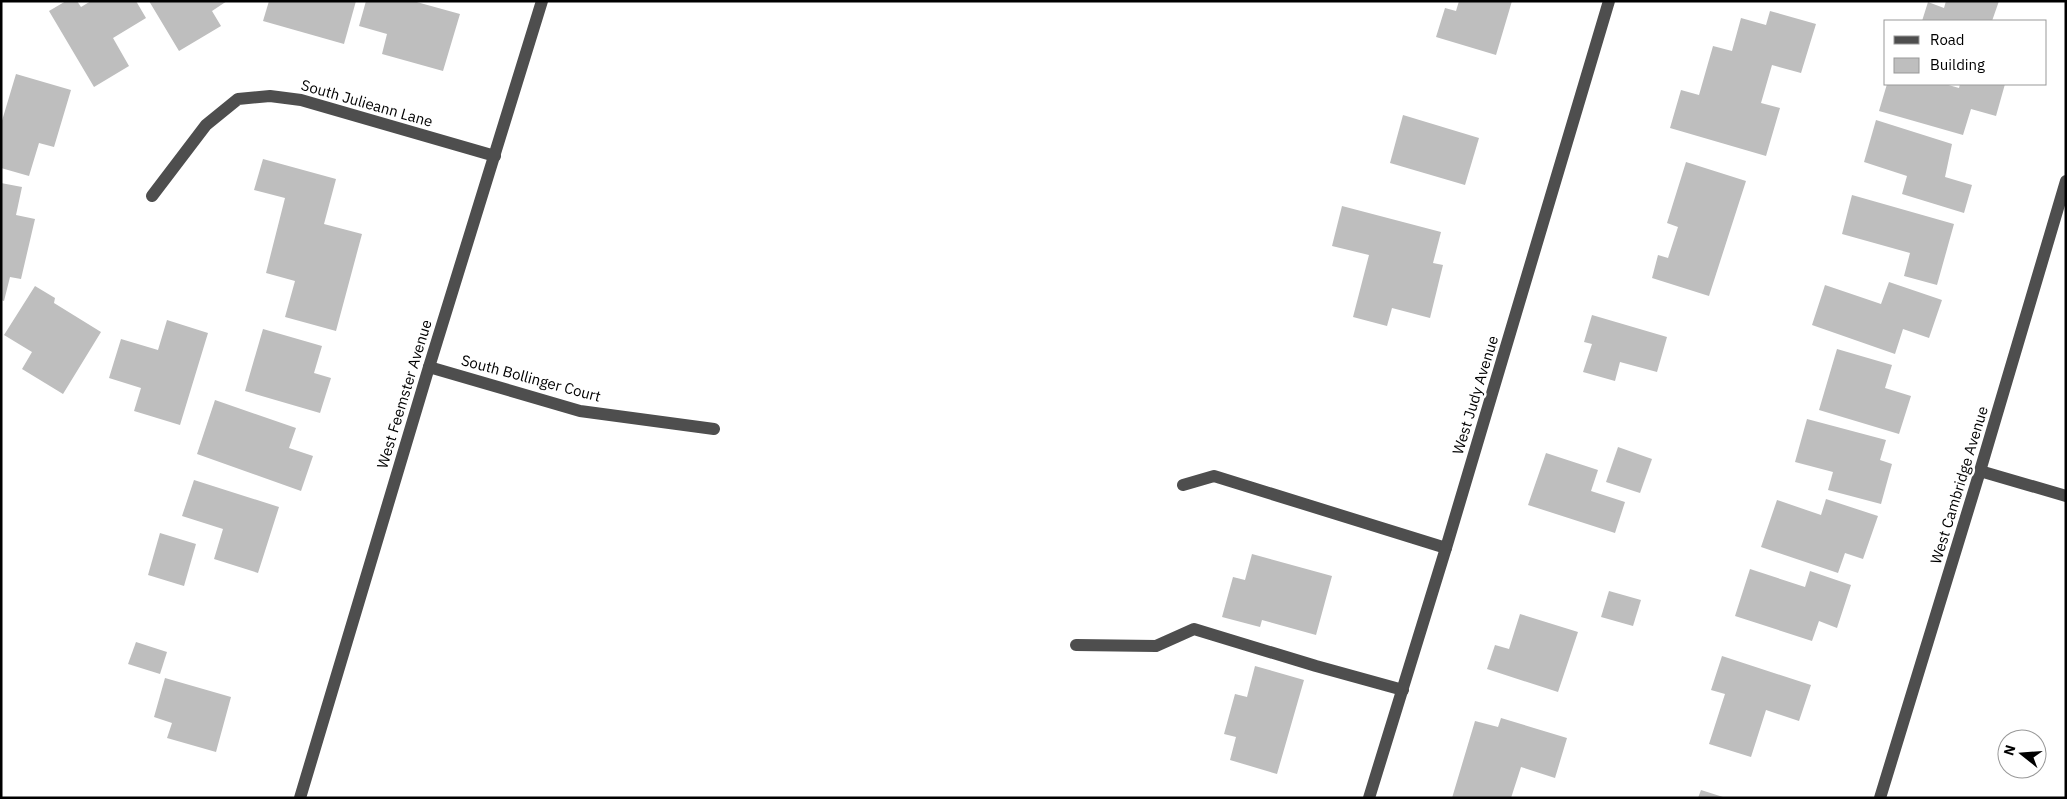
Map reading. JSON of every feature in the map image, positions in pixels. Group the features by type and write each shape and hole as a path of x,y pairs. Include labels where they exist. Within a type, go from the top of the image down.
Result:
{"street":[{"name":"West Feemster Avenue","path":"300,798 429,367 542,1"},
{"name":"West Judy Avenue","path":"1369,798 1446,548 1609,1"},
{"name":"South Julieann Lane","path":"152,196 206,125 238,99 270,96 301,100 495,156"},
{"name":"West Cambridge Avenue","path":"1880,798 2066,181"},
{"name":"South Bollinger Court","path":"429,367 580,411 714,429"},
{"path":"1980,471 2066,496"},
{"path":"1183,485 1214,476 1446,548"},
{"path":"1076,645 1156,646 1194,629 1403,690"}],"building":[{"path":"66,1 77,1 81,7 91,1 136,1 146,18 113,38 129,66 94,87 49,11"},
{"path":"149,1 227,1 212,11 221,26 179,51"},
{"path":"269,1 356,1 344,44 263,21"},
{"path":"366,1 413,1 460,14 443,71 382,54 387,34 359,26"},
{"path":"1459,1 1512,1 1496,55 1436,37 1445,8 1456,11"},
{"path":"1946,1 1999,1 1992,20 1922,20 1928,2 1944,8"},
{"path":"1770,11 1816,24 1801,73 1772,65 1761,103 1780,108 1766,156 1670,128 1681,90 1699,95 1713,46 1732,51 1741,18 1766,25"},
{"path":"16,74 71,90 54,147 39,143 29,176 1,168 1,124"},
{"path":"1887,85 1948,85 1959,88 1960,85 2005,85 1996,116 1971,109 1963,135 1879,111"},
{"path":"1403,115 1479,138 1465,185 1390,163"},
{"path":"1876,120 1952,144 1945,177 1972,185 1964,213 1902,194 1907,176 1864,162"},
{"path":"263,159 336,179 324,224 362,234 336,331 285,317 295,281 266,273 285,198 254,190"},
{"path":"1686,162 1746,181 1709,296 1652,278 1658,255 1668,258 1678,227 1667,223"},
{"path":"1,183 22,187 16,215 35,219 21,279 10,277 4,301 1,300"},
{"path":"1852,195 1954,224 1937,285 1904,276 1910,253 1842,234"},
{"path":"1342,206 1441,232 1433,263 1443,265 1430,318 1392,308 1387,326 1353,317 1369,255 1332,246"},
{"path":"1889,282 1942,300 1929,338 1903,329 1895,354 1812,325 1825,285 1881,304"},
{"path":"35,286 55,298 54,303 101,332 63,394 22,369 32,352 4,335"},
{"path":"1592,315 1667,337 1657,372 1620,362 1615,381 1583,372 1592,344 1584,342"},
{"path":"167,320 208,333 180,425 134,411 141,388 109,378 121,339 158,350"},
{"path":"263,329 322,346 314,373 331,378 320,413 245,391"},
{"path":"1837,349 1892,365 1885,388 1911,396 1899,434 1819,410"},
{"path":"215,400 296,428 289,448 313,456 301,491 197,454"},
{"path":"1807,419 1886,440 1880,460 1892,464 1881,504 1828,490 1833,472 1795,462"},
{"path":"1618,447 1652,459 1640,493 1606,482"},
{"path":"1546,453 1598,470 1591,491 1625,502 1615,533 1528,505"},
{"path":"194,480 279,507 258,573 214,559 223,529 182,516"},
{"path":"1826,499 1878,516 1863,559 1845,553 1838,573 1761,547 1777,500 1821,515"},
{"path":"160,533 196,544 184,586 148,575"},
{"path":"1252,554 1332,576 1316,635 1262,620 1260,627 1222,617 1233,577 1245,580"},
{"path":"1750,569 1805,587 1810,571 1851,585 1837,628 1819,621 1812,641 1735,616"},
{"path":"1609,591 1641,600 1633,626 1601,617"},
{"path":"1520,614 1578,632 1558,692 1487,669 1495,645 1509,649"},
{"path":"136,642 167,652 160,674 128,664"},
{"path":"1722,656 1811,685 1799,721 1766,710 1751,757 1709,744 1725,694 1711,690"},
{"path":"1255,666 1304,680 1277,774 1230,760 1236,737 1224,734 1235,694 1247,697"},
{"path":"165,678 231,697 216,752 167,738 172,723 154,717"},
{"path":"1501,718 1567,738 1555,778 1521,767 1511,798 1452,798 1475,721 1498,727"},
{"path":"1701,790 1723,797 1723,798 1698,798"}]}
